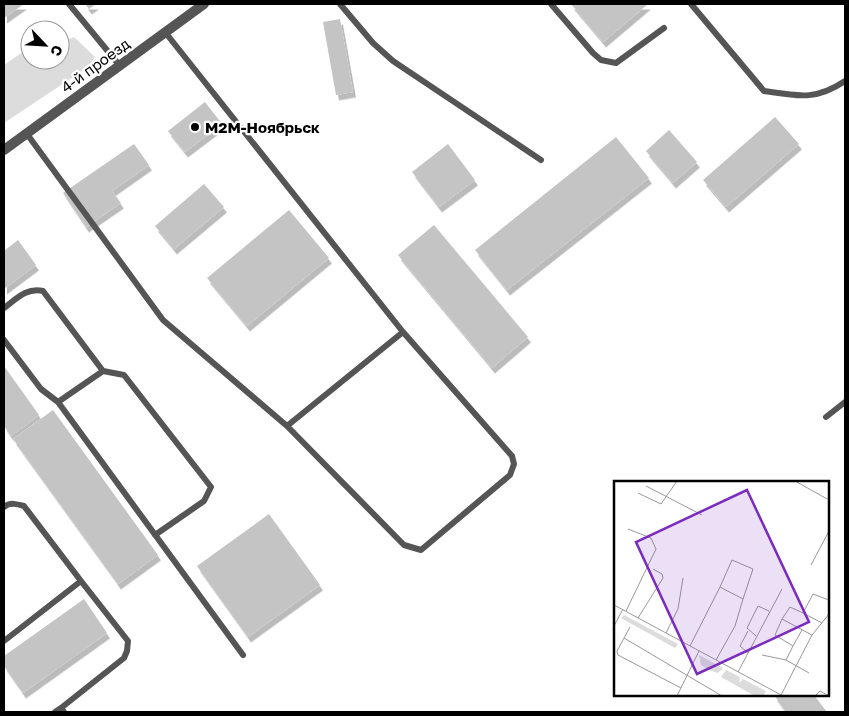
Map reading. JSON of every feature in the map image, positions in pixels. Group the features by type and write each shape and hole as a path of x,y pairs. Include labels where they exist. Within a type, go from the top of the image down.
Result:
{"street":[{"name":"4-й проезд","path":"4,150 204,4"}],"lane":[{"path":"70,4 120,66"},
{"path":"340,4 373,43 393,61 540,160"},
{"path":"551,4 601,60 616,63 664,28"},
{"path":"691,4 764,91 804,96 830,90 845,80"},
{"path":"27,134 163,320 287,426 404,546 421,550 510,475 514,464 512,456 403,332 165,32"},
{"path":"4,308 26,292 36,289 43,291 102,370 124,375 131,382 211,488 204,501 155,534"},
{"path":"287,426 403,332"},
{"path":"4,340 41,389 58,402 244,655"},
{"path":"58,402 102,370"},
{"path":"826,417 845,402"},
{"path":"4,507 16,504 24,506 128,641 124,658 62,710 54,712"},
{"path":"4,641 82,581"}],"shaded area":[{"path":"74,37 95,57 88,67 4,123 4,65 20,54 20,70 70,70 70,39"}],"building":[{"path":"4,4 24,4 4,18"},
{"path":"85,4 96,4 89,9"},
{"path":"571,4 648,4 603,42"},
{"path":"340,19 353,92 336,95 323,22"},
{"name":"М2М-Ноябрьск","path":"205,102 222,124 185,152 168,131"},
{"path":"775,117 799,144 726,207 703,180"},
{"path":"669,130 697,162 673,183 646,151"},
{"path":"616,137 649,178 507,290 475,250"},
{"path":"134,144 149,165 112,191 121,203 86,227 63,193"},
{"path":"448,144 475,180 439,207 412,172"},
{"path":"204,184 224,207 174,249 155,226"},
{"path":"289,210 329,258 247,326 207,278"},
{"path":"434,225 528,337 492,368 398,255"},
{"path":"18,240 36,265 4,289 4,251"},
{"path":"4,366 39,415 11,436 4,426"},
{"path":"53,410 158,555 118,584 13,439"},
{"path":"269,514 320,585 248,637 197,566"},
{"path":"84,599 107,633 23,693 4,666 4,656"},
{"path":"775,696 815,696 827,712 786,712"}],"place":[{"name":"М2М-Ноябрьск","path":"195,127"}]}
